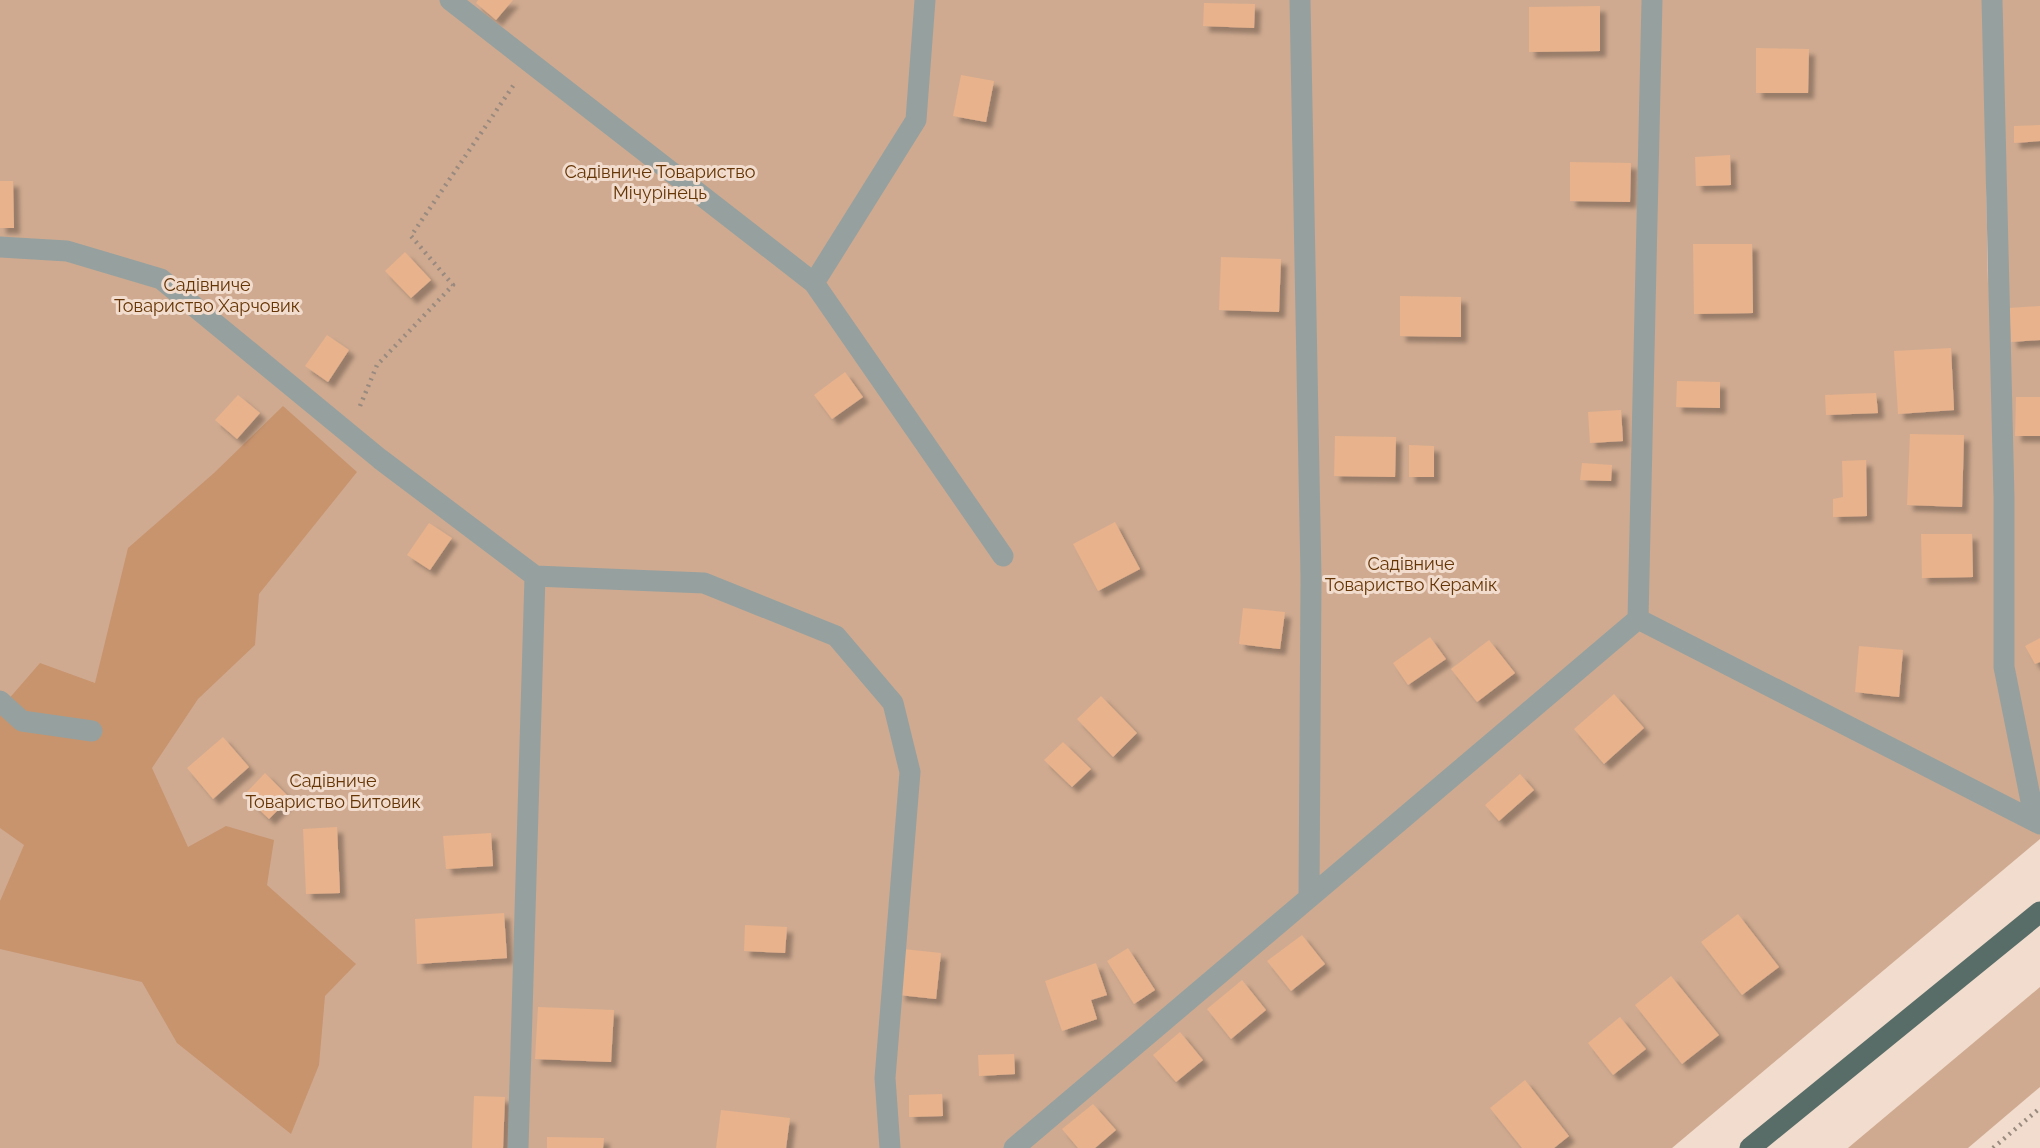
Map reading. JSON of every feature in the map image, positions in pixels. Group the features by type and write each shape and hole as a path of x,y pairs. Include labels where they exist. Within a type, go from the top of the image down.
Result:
{"main road":[{"path":"1750,1148 2040,912"}],"street":[{"path":"450,0 814,283 1003,556"},
{"path":"814,283 916,121 925,0"},
{"path":"1300,0 1311,579 1309,897"},
{"path":"1014,1148 1638,619 1652,0"},
{"path":"1992,0 2004,498 2004,667 2037,822"},
{"path":"0,247 67,251 162,279 348,433 535,576 704,583 836,636 893,703 910,772 885,1078 890,1148"},
{"path":"518,1148 535,576"},
{"path":"1638,619 2037,822"},
{"path":"0,701 22,721 92,731"}],"path":[{"path":"348,433 377,365 453,285 411,236 529,62"},
{"path":"1993,1148 2040,1108"}],"green space":[{"name":"Садівниче Товариство Керамік","path":"0,0 1987,0 1985,112 1988,284 1989,0 2040,0 2040,839 1672,1148 0,1148"},
{"path":"2040,987 2040,1087 1968,1148 1848,1148"}],"shaded area":[{"path":"283,406 357,472 259,594 255,645 198,699 152,768 188,847 226,826 274,840 267,885 356,964 325,996 319,1065 291,1134 177,1043 142,982 0,949 0,901 24,845 0,828 0,709 40,663 95,683 128,548 214,473"}],"building":[{"path":"478,0 513,0 496,20 476,3"},
{"path":"1204,3 1255,4 1254,28 1203,26"},
{"path":"1600,6 1600,51 1529,52 1529,7"},
{"path":"1756,48 1809,49 1808,93 1756,93"},
{"path":"961,75 994,81 986,122 953,116"},
{"path":"2040,125 2040,141 2014,143 2014,126"},
{"path":"1730,155 1731,185 1696,186 1695,157"},
{"path":"1570,162 1631,163 1630,202 1570,201"},
{"path":"0,181 13,181 14,228 0,228"},
{"path":"1693,244 1752,244 1753,313 1694,314"},
{"path":"405,252 431,280 411,298 385,271"},
{"path":"1221,257 1281,259 1279,312 1219,310"},
{"path":"1400,296 1461,297 1461,337 1400,336"},
{"path":"2040,306 2040,340 2011,342 2009,308"},
{"path":"327,335 349,350 328,382 305,366"},
{"path":"1951,348 1954,410 1898,414 1894,351"},
{"path":"845,372 863,397 832,419 814,395"},
{"path":"1677,381 1720,382 1720,408 1676,407"},
{"path":"1876,393 1878,413 1826,415 1825,395"},
{"path":"238,395 260,413 237,439 215,420"},
{"path":"2016,397 2040,397 2040,436 2015,436"},
{"path":"1621,410 1623,441 1590,443 1588,412"},
{"path":"1910,434 1964,435 1962,507 1907,505"},
{"path":"1335,436 1396,437 1395,477 1334,476"},
{"path":"1409,445 1434,446 1434,477 1409,477"},
{"path":"1866,460 1867,516 1833,517 1833,499 1843,497 1842,461"},
{"path":"1582,463 1612,465 1611,481 1580,480"},
{"path":"1115,522 1140,569 1098,591 1073,544"},
{"path":"429,523 452,538 430,570 407,555"},
{"path":"1921,534 1972,534 1973,577 1922,578"},
{"path":"1243,608 1285,612 1280,649 1239,644"},
{"path":"1430,637 1446,659 1408,685 1393,663"},
{"path":"2040,638 2040,662 2035,664 2025,646"},
{"path":"1489,640 1515,673 1477,702 1451,669"},
{"path":"1859,646 1903,650 1899,697 1855,692"},
{"path":"1614,694 1644,728 1604,764 1574,729"},
{"path":"1101,696 1137,733 1113,757 1077,719"},
{"path":"223,737 249,767 213,799 187,768"},
{"path":"1063,742 1091,769 1072,787 1044,760"},
{"path":"265,773 290,798 269,819 244,795"},
{"path":"1520,774 1534,790 1499,821 1485,805"},
{"path":"337,827 340,893 306,894 303,829"},
{"path":"491,833 493,866 446,869 443,836"},
{"path":"504,913 507,958 417,964 415,919"},
{"path":"1738,914 1779,967 1742,995 1701,942"},
{"path":"745,925 787,927 785,953 744,951"},
{"path":"1302,935 1325,964 1291,991 1267,961"},
{"path":"1128,948 1155,990 1134,1004 1107,961"},
{"path":"903,949 941,953 936,999 899,995"},
{"path":"1096,963 1107,995 1091,1000 1097,1019 1062,1031 1045,981"},
{"path":"1671,976 1719,1035 1682,1064 1635,1005"},
{"path":"1242,980 1266,1010 1231,1039 1207,1009"},
{"path":"538,1007 614,1010 611,1062 535,1059"},
{"path":"1620,1017 1646,1049 1613,1075 1588,1043"},
{"path":"1180,1032 1203,1060 1176,1082 1153,1055"},
{"path":"1014,1054 1015,1074 979,1076 978,1055"},
{"path":"1525,1080 1569,1136 1554,1148 1522,1148 1490,1108"},
{"path":"942,1094 943,1116 909,1117 909,1095"},
{"path":"474,1096 505,1097 503,1148 472,1148"},
{"path":"1093,1104 1116,1130 1095,1148 1078,1148 1062,1129"},
{"path":"721,1110 790,1118 786,1148 716,1148"},
{"path":"547,1137 604,1138 603,1148 547,1148"}],"park label":[{"name":"Садівниче Товариство Мічурінець","path":"660,182"},
{"name":"Садівниче Товариство Харчовик","path":"207,295"},
{"name":"Садівниче Товариство Битовик","path":"333,791"}]}
